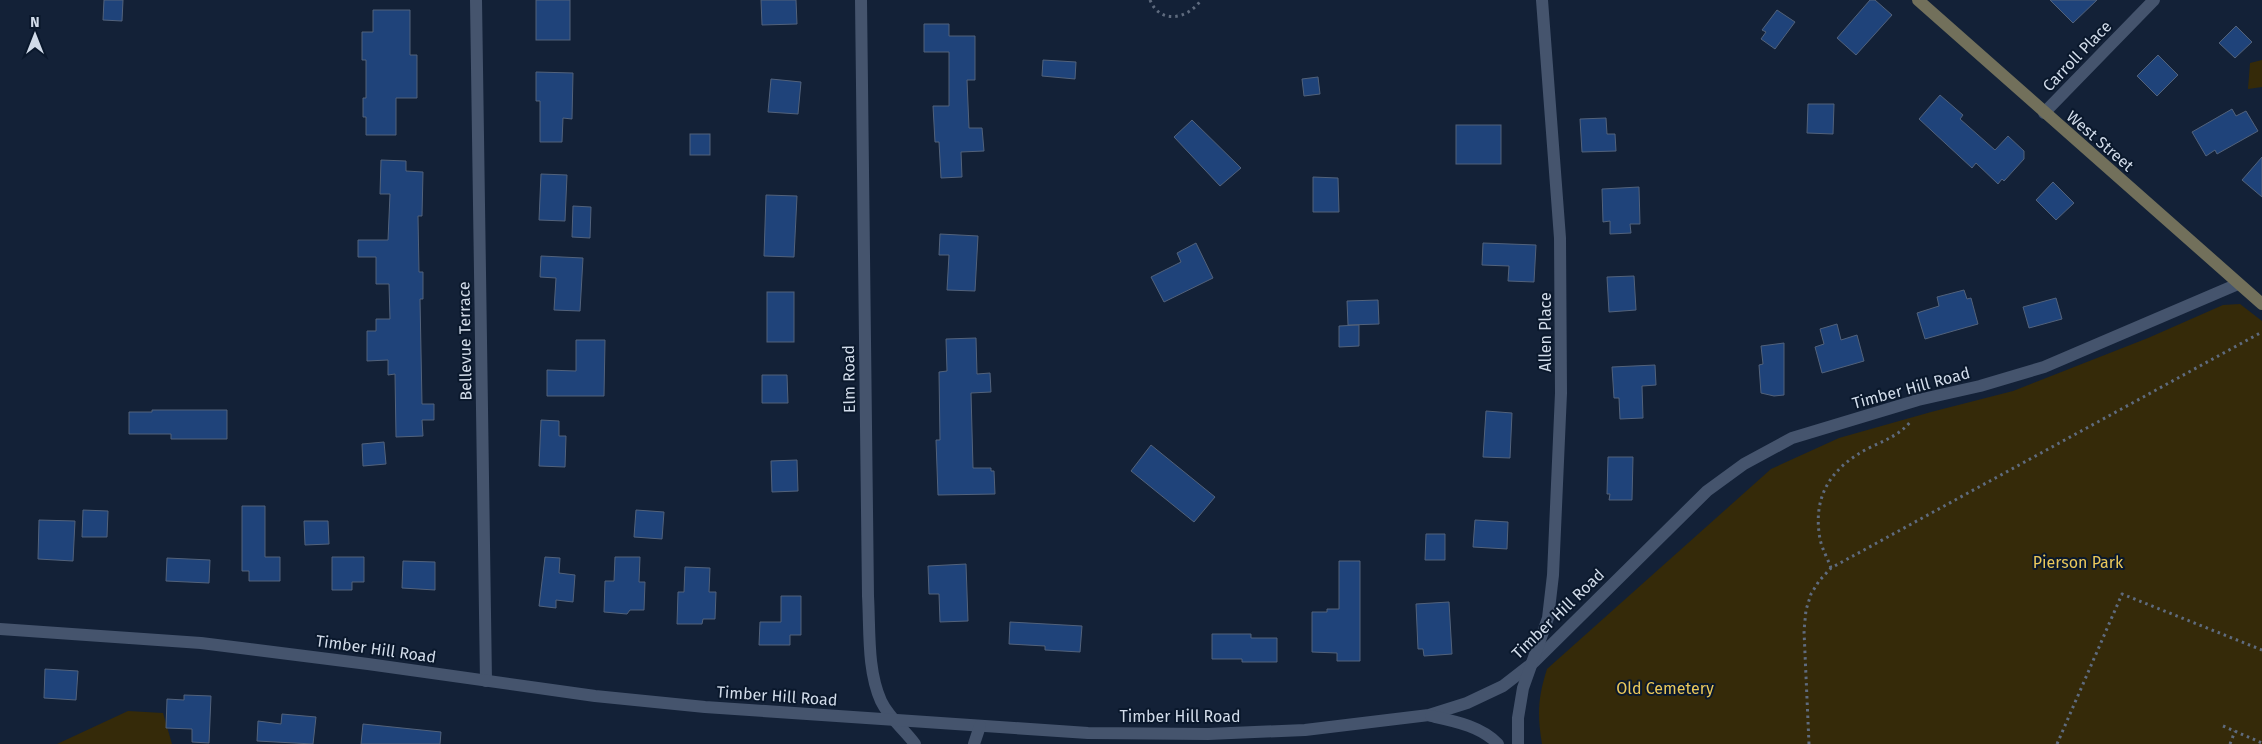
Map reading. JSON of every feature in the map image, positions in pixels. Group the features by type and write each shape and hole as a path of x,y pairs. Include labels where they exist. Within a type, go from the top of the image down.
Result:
{"main road":[{"name":"West Street","path":"1918,0 2262,304"}],"street":[{"name":"Bellevue Terrace","path":"476,0 486,681"},
{"name":"Elm Road","path":"861,0 868,596 874,681 881,701 893,720 915,744"},
{"name":"Allen Place","path":"1518,744 1518,718 1523,688 1534,662 1548,618 1561,393 1560,238 1542,0"},
{"name":"Carroll Place","path":"2044,113 2154,0"},
{"name":"Timber Hill Road","path":"0,629 201,643 595,696 705,707 980,726 1088,732 1208,734 1305,730 1429,715 1467,703 1503,686 1534,662 1707,491 1744,464 1792,438 1918,400 1980,386 2044,367 2238,284"},
{"path":"1429,715 1457,721 1478,730 1498,744"},
{"path":"974,744 980,726"}],"path":[{"path":"1150,0 1159,13 1170,17 1191,12 1201,0"},
{"path":"1809,744 1804,631 1806,610 1811,594 1819,581 1832,568 2262,332"},
{"path":"1832,568 1820,541 1818,526 1821,499 1826,486 1841,466 1905,428 1912,420 1918,400"},
{"path":"2057,744 2122,594 2262,650"},
{"path":"2223,726 2262,743"},
{"path":"2230,744 2235,732"}],"green space":[{"path":"2262,60 2262,87 2248,89 2250,63"},
{"name":"Pierson Park","path":"2240,304 2262,321 2262,744 1542,744 1539,706 1547,669 1771,469 1839,438 2013,391 2148,338 2223,305"},
{"path":"128,711 163,713 172,744 57,744"}],"building":[{"path":"104,0 123,0 122,21 103,20"},
{"path":"536,0 570,0 570,40 536,40"},
{"path":"761,0 796,0 797,24 762,25"},
{"path":"1870,0 1875,0 1892,15 1856,55 1837,38"},
{"path":"2050,0 2097,0 2073,23"},
{"path":"373,10 410,10 410,55 417,55 417,98 396,98 396,135 366,135 366,117 363,117 363,98 366,98 366,60 362,60 362,32 373,32"},
{"path":"1777,10 1795,22 1775,49 1761,39 1766,32 1762,30"},
{"path":"924,24 949,24 949,36 975,36 975,80 967,80 969,128 982,128 984,151 961,152 962,177 941,178 939,142 935,142 933,106 949,106 949,52 924,52"},
{"path":"2236,26 2252,42 2235,58 2219,43"},
{"path":"2158,55 2178,75 2157,96 2137,76"},
{"path":"1043,60 1076,62 1075,79 1042,76"},
{"path":"536,72 573,73 572,119 563,118 562,142 540,142 540,101 536,101"},
{"path":"1318,77 1320,94 1304,96 1302,79"},
{"path":"771,79 801,82 798,114 768,112"},
{"path":"1940,95 1963,115 1960,119 1995,150 2008,136 2024,151 2024,159 2004,181 2002,179 1998,184 1976,163 1972,168 1919,119"},
{"path":"1808,104 1834,104 1833,134 1807,133"},
{"path":"2232,109 2236,116 2246,111 2258,131 2217,154 2215,150 2206,156 2192,132"},
{"path":"1606,118 1607,134 1615,134 1616,151 1582,152 1580,119"},
{"path":"1192,120 1241,168 1220,186 1174,137"},
{"path":"1456,125 1501,125 1501,164 1456,164"},
{"path":"690,134 710,134 710,155 690,155"},
{"path":"2262,157 2262,197 2242,180"},
{"path":"381,160 406,161 406,171 423,172 422,216 418,216 419,272 423,272 423,299 420,299 422,404 434,404 434,420 422,420 423,436 396,437 395,374 388,375 388,360 367,361 367,331 376,331 376,319 390,319 389,284 376,284 376,257 358,257 358,240 388,240 390,194 380,194"},
{"path":"541,174 567,175 565,221 539,220"},
{"path":"1313,177 1338,178 1339,212 1313,212"},
{"path":"2053,182 2074,203 2056,220 2036,200"},
{"path":"1639,187 1640,224 1630,224 1631,233 1610,234 1610,221 1603,222 1602,189"},
{"path":"766,195 797,196 794,257 764,256"},
{"path":"573,206 591,207 590,238 572,237"},
{"path":"940,234 978,236 975,291 947,290 949,255 939,255"},
{"path":"1196,243 1213,278 1164,302 1151,277 1181,262 1177,253"},
{"path":"1483,243 1536,245 1534,282 1508,281 1509,266 1482,265"},
{"path":"541,256 583,258 580,311 554,310 556,278 540,277"},
{"path":"1634,276 1636,310 1609,312 1607,277"},
{"path":"1964,290 1967,299 1971,298 1978,324 1925,339 1917,313 1939,306 1937,297"},
{"path":"767,292 794,292 794,342 767,342"},
{"path":"2056,298 2062,319 2029,328 2023,307"},
{"path":"1378,300 1379,324 1348,325 1347,301"},
{"path":"1837,324 1841,340 1857,335 1864,361 1822,373 1815,347 1824,344 1820,329"},
{"path":"1359,325 1359,346 1339,347 1339,326"},
{"path":"976,338 977,374 990,373 991,392 971,393 973,468 991,468 991,471 994,471 995,494 938,495 936,440 940,440 939,372 947,371 946,339"},
{"path":"576,340 605,340 604,396 547,396 547,370 576,371"},
{"path":"1784,343 1784,395 1774,396 1761,393 1759,365 1763,364 1761,346"},
{"path":"1655,365 1656,385 1642,386 1643,418 1620,419 1619,398 1614,398 1612,367"},
{"path":"762,375 787,375 788,403 762,403"},
{"path":"152,410 227,410 227,439 171,439 171,434 129,434 129,412 152,412"},
{"path":"1486,411 1512,413 1510,458 1483,457"},
{"path":"541,420 559,421 559,436 566,436 565,467 539,466"},
{"path":"384,442 386,464 363,466 362,444"},
{"path":"1151,445 1215,497 1194,522 1131,471"},
{"path":"1608,457 1633,457 1632,500 1609,500 1610,494 1607,494"},
{"path":"797,460 798,491 772,492 771,461"},
{"path":"242,506 265,506 265,557 280,557 280,581 249,581 249,571 242,571"},
{"path":"83,510 108,511 107,537 82,537"},
{"path":"636,510 664,512 662,539 634,537"},
{"path":"39,520 75,521 73,561 38,559"},
{"path":"1475,520 1508,522 1507,549 1473,547"},
{"path":"304,521 328,521 329,544 305,545"},
{"path":"1426,534 1445,534 1445,560 1425,560"},
{"path":"332,557 364,557 364,582 352,582 352,590 332,590"},
{"path":"545,557 560,558 559,573 575,575 573,602 556,600 556,608 539,606"},
{"path":"615,557 640,557 639,582 645,582 644,610 630,610 627,614 604,612 605,581 614,581"},
{"path":"167,558 210,560 209,583 166,581"},
{"path":"403,561 435,562 435,590 402,588"},
{"path":"1339,561 1360,561 1360,661 1337,661 1337,653 1312,652 1312,612 1327,612 1327,609 1339,609"},
{"path":"966,564 968,621 940,622 939,594 929,594 928,566"},
{"path":"685,567 710,568 709,592 716,592 715,619 703,619 702,624 677,624 678,592 684,592"},
{"path":"781,596 801,596 801,635 790,635 790,645 759,645 760,622 781,622"},
{"path":"1449,602 1452,654 1424,656 1423,649 1418,649 1416,604"},
{"path":"1010,622 1082,626 1080,652 1045,650 1045,646 1009,644"},
{"path":"1212,634 1251,634 1251,638 1277,638 1277,662 1242,662 1242,659 1212,659"},
{"path":"45,669 78,671 76,700 44,698"},
{"path":"184,695 211,696 209,743 192,742 192,729 166,728 167,699 184,700"},
{"path":"282,714 316,717 313,744 257,741 258,721 281,724"},
{"path":"363,724 441,732 440,744 361,744"}],"park label":[{"name":"Old Cemetery","path":"1665,688"}]}
